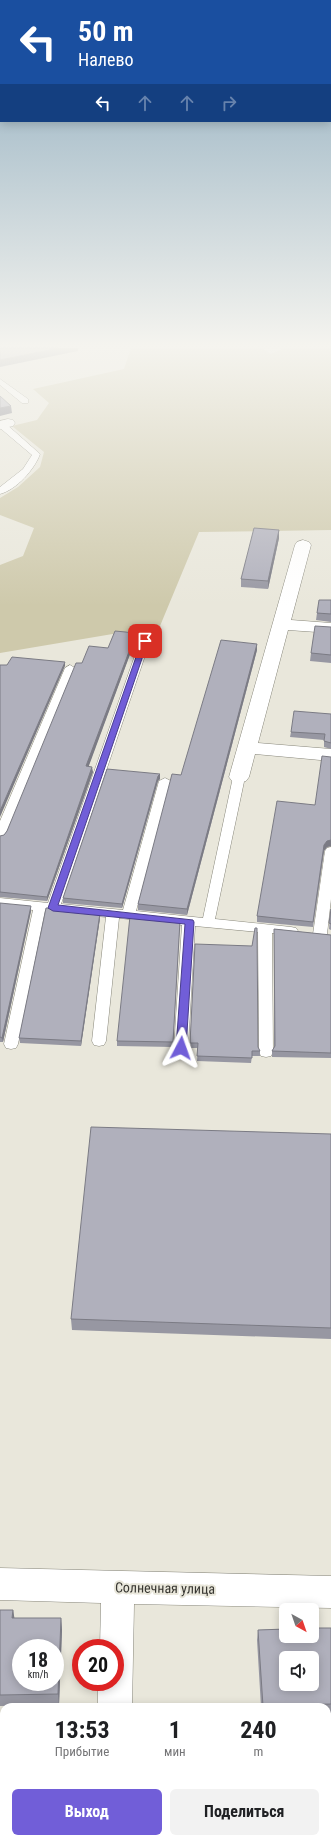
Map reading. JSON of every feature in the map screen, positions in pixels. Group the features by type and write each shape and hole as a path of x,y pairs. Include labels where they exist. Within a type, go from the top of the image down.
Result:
{"street":[{"path":"240,778 303,545"},
{"path":"282,624 331,628"},
{"path":"248,748 331,755"},
{"name":"Солнечная улица","path":"0,1584 331,1592"},
{"path":"115,1703 118,1587"}],"lane":[{"path":"0,491 15,481 32,465 36,454 13,434"},
{"path":"11,1044 46,907 145,641"},
{"path":"0,836 70,668"},
{"path":"208,923 240,778"},
{"path":"128,915 165,781"},
{"path":"0,902 326,935 331,851"},
{"path":"99,1041 113,914"},
{"path":"181,1048 189,922"},
{"path":"265,929 266,1052"}],"shaded area":[{"path":"22,434 331,434 331,530 199,532 160,626 0,653 0,565 23,556 34,528 0,515 0,498 18,487 40,467 44,452"}],"building":[{"path":"254,528 279,530 268,581 241,579"},
{"path":"319,600 331,600 331,614 317,613"},
{"path":"315,626 331,627 331,655 311,653"},
{"path":"115,631 136,633 86,766 92,767 47,897 0,892 0,836 4,835 7,831 76,663 82,663 89,646 108,648"},
{"path":"221,640 257,644 187,909 138,904 172,774 181,775"},
{"path":"12,657 65,662 0,811 0,665 7,665"},
{"path":"294,711 331,714 331,743 324,741 325,734 291,732"},
{"path":"322,756 331,757 331,840 327,841 324,845 313,922 257,916 277,801 315,805"},
{"path":"107,769 160,774 158,776 122,904 63,898"},
{"path":"0,903 31,906 2,1038 0,1037"},
{"path":"46,908 100,913 81,1041 19,1038"},
{"path":"331,909 331,924 329,923"},
{"path":"130,916 180,921 173,1042 117,1041"},
{"path":"255,928 257,928 258,1047 260,1051 252,1051 252,1058 197,1056 198,1043 190,1043 195,944 252,946"},
{"path":"274,929 331,935 331,1053 272,1051 275,1046"},
{"path":"91,1127 331,1134 331,1328 71,1319"},
{"path":"0,1610 13,1610 12,1618 61,1618 60,1639 12,1639 12,1691 58,1691 58,1694 0,1695"},
{"path":"319,1628 331,1628 331,1703 263,1703 258,1630 279,1629 279,1643 319,1643"}],"route":[{"path":"145,641 53,908 189,922 181,1048"}]}
